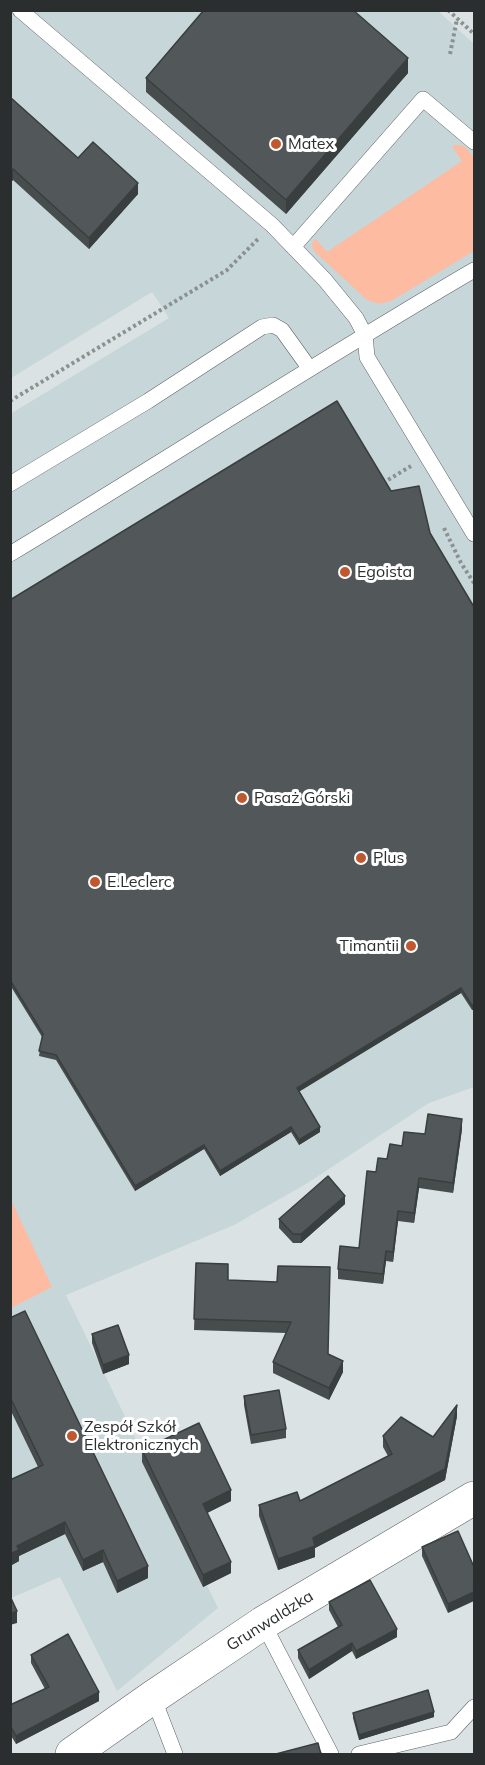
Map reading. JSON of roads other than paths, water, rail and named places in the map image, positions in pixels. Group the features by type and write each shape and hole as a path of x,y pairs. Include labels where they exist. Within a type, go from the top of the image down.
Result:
{"street":[{"name":"Grunwaldzka","path":"72,1755 263,1623 474,1498"}],"lane":[{"path":"20,10 272,225 325,280 356,318 364,335 368,357 474,534"},
{"path":"293,247 423,99 474,142"},
{"path":"10,554 139,477 364,335 474,270"},
{"path":"10,484 148,401 262,327 273,325 282,330 310,369"},
{"path":"263,1623 331,1755"},
{"path":"153,1697 175,1755"},
{"path":"359,1755 451,1732 474,1707"}],"place":[{"name":"Matex","path":"276,144"},
{"name":"Egoista","path":"345,572"},
{"name":"Pasaż Górski","path":"242,798"},
{"name":"Plus","path":"361,858"},
{"name":"E.Leclerc","path":"95,882"},
{"name":"Timantii","path":"411,946"},
{"name":"Zespół Szkół Elektronicznych","path":"72,1436"}]}
